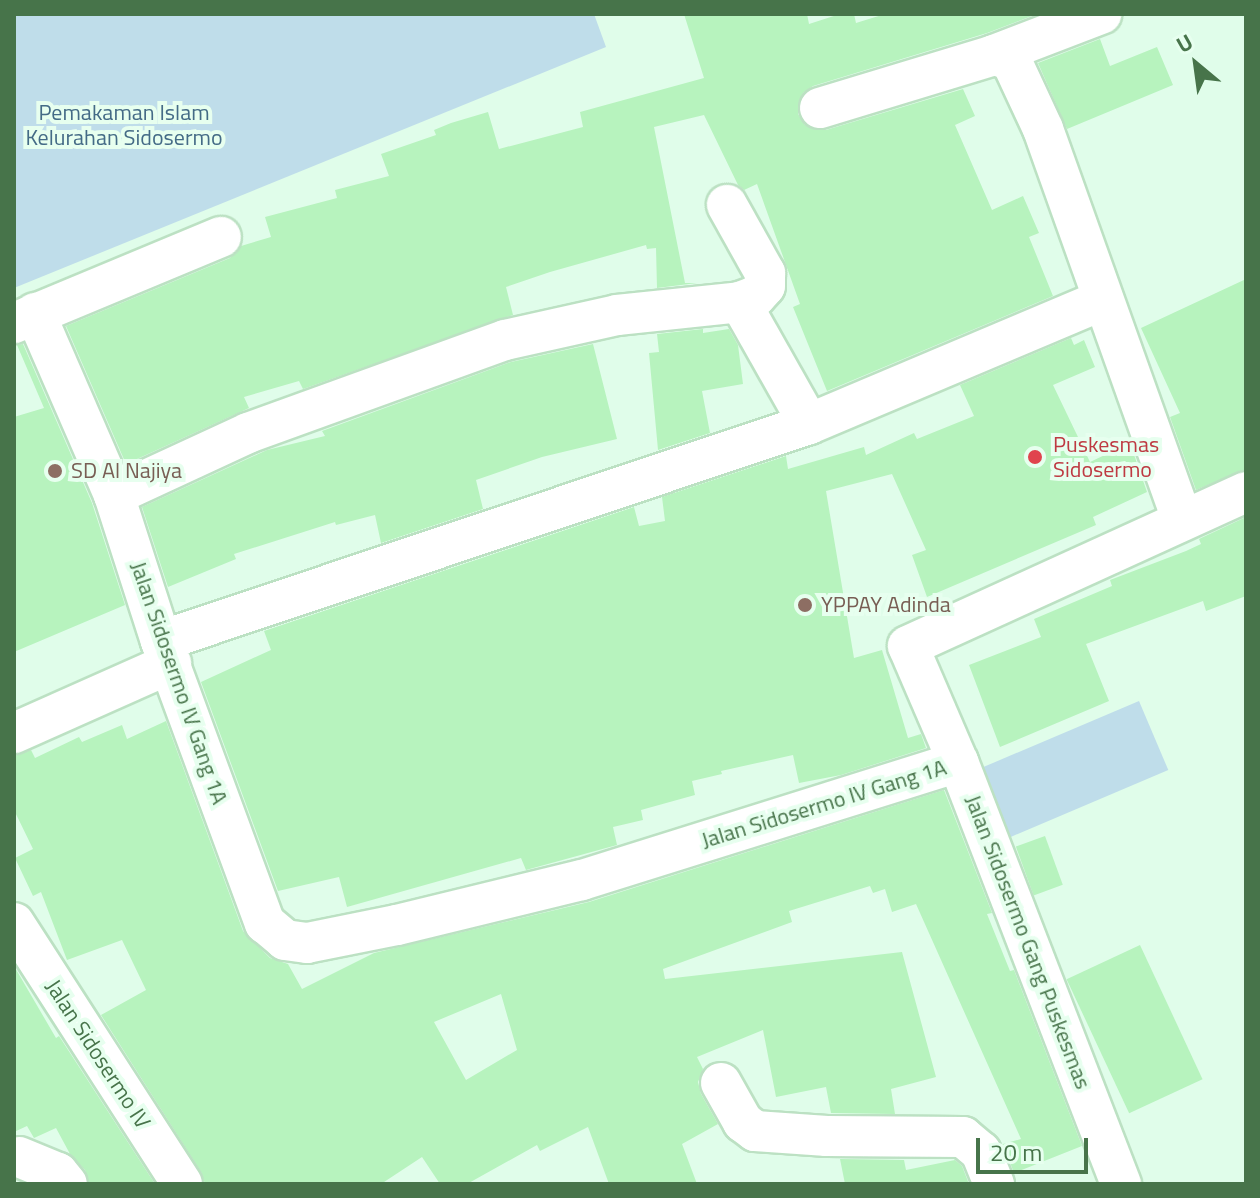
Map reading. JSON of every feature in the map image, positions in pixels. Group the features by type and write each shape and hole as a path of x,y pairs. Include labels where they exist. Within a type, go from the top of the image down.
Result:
{"street":[{"path":"820,108 994,55 1101,14"},
{"path":"994,55 1011,60 1017,69 1043,129 1182,520"},
{"path":"114,495 248,433 505,340 617,315 740,302 763,291 766,280 727,205"},
{"path":"24,318 221,237"},
{"path":"14,733 166,652 809,424 1102,300"},
{"path":"740,302 809,424"},
{"name":"Jalan Sidosermo IV Gang 1A","path":"24,318 114,495 166,652 265,923 275,935 295,943 397,925 582,880 958,762"},
{"name":"Jalan Sidosermo Gang Puskesmas","path":"1121,1184 958,762 908,646 1246,492"},
{"name":"Jalan Sidosermo IV","path":"14,923 182,1184"},
{"path":"721,1083 743,1122 755,1131 970,1139 981,1152 994,1184"},
{"path":"19,1157 58,1173 67,1184"}],"green space":[{"name":"Pemakaman Islam Kelurahan Sidosermo","path":"14,14 594,14 606,47 14,288"},
{"path":"1139,701 1168,770 1009,838 980,769"}],"building":[{"path":"684,14 807,14 809,24 840,14 854,14 856,23 885,14 1037,14 987,33 813,86 803,93 798,114 805,125 826,130 963,89 975,116 955,125 992,210 1023,196 1039,233 1029,237 1053,296 827,391 793,307 800,304 757,184 744,190 738,185 704,115 654,127 685,283 697,283 657,288 656,248 647,249 646,245 550,272 506,287 513,315 303,389 299,381 244,397 249,408 126,464 66,326 230,258 241,246 271,237 265,217 337,198 335,190 389,176 381,154 436,135 434,130 451,123 488,112 499,149 583,127 580,112 704,78"},
{"path":"1100,39 1110,66 1157,47 1173,85 1067,129 1038,63"},
{"path":"1246,279 1246,469 1196,490 1170,417 1180,413 1141,328"},
{"path":"703,329 703,333 729,329 738,345 743,384 702,391 710,433 658,450 649,353 659,352 657,334"},
{"path":"1071,338 1074,345 1084,340 1095,367 1053,385 1090,462 1130,443 1147,492 1093,517 1096,525 927,597 912,555 926,550 892,474 826,491 854,658 882,650 908,738 921,734 926,748 841,775 799,783 793,755 721,771 722,774 692,781 695,795 641,810 643,820 613,827 617,845 526,870 521,858 347,907 339,877 278,891 201,682 271,650 264,631 634,507 639,526 665,521 662,497 786,456 788,469 864,447 866,455 914,433 917,439 974,416 960,385"},
{"path":"23,344 92,503 125,605 14,652 14,417 44,408 17,345"},
{"path":"593,344 617,439 542,457 476,480 483,509 381,543 375,515 336,525 335,522 234,554 236,559 168,587 142,507 267,450 325,436 322,431 511,362"},
{"path":"1246,517 1246,596 1206,611 1203,601 1086,644 1109,701 1000,747 969,665 1041,637 1034,619 1112,586 1110,580 1201,544 1199,539"},
{"path":"166,721 243,931 270,958 288,964 302,989 374,953 589,902 944,790 992,913 987,914 1010,971 1014,970 1082,1146 1014,1173 1003,1144 1021,1139 916,904 892,912 885,889 873,893 870,886 789,911 792,922 663,969 665,979 902,952 936,1077 891,1089 895,1114 831,1113 826,1087 776,1097 763,1030 697,1057 703,1069 698,1082 701,1094 718,1124 682,1144 697,1184 609,1184 588,1127 540,1151 537,1145 467,1184 440,1184 422,1157 381,1184 205,1184 201,1172 101,1015 146,990 122,940 67,960 41,892 33,896 15,858 33,849 14,810 14,756 31,750 35,758 79,737 82,742 122,725 127,739","holes":["501,994 517,1050 466,1080 434,1022"]},
{"path":"1045,836 1063,885 1034,895 1016,847"},
{"path":"1140,945 1203,1079 1129,1113 1067,979"},
{"path":"14,966 56,1038 59,1036 155,1184 89,1184 85,1170 70,1154 56,1128 34,1138 27,1126 14,1132"},
{"path":"840,1159 904,1160 906,1170 955,1160 962,1166 969,1184 845,1184"}],"place":[{"name":"Puskesmas Sidosermo","path":"1035,457"},
{"name":"SD Al Najiya","path":"55,471"},
{"name":"YPPAY Adinda","path":"805,605"}]}
